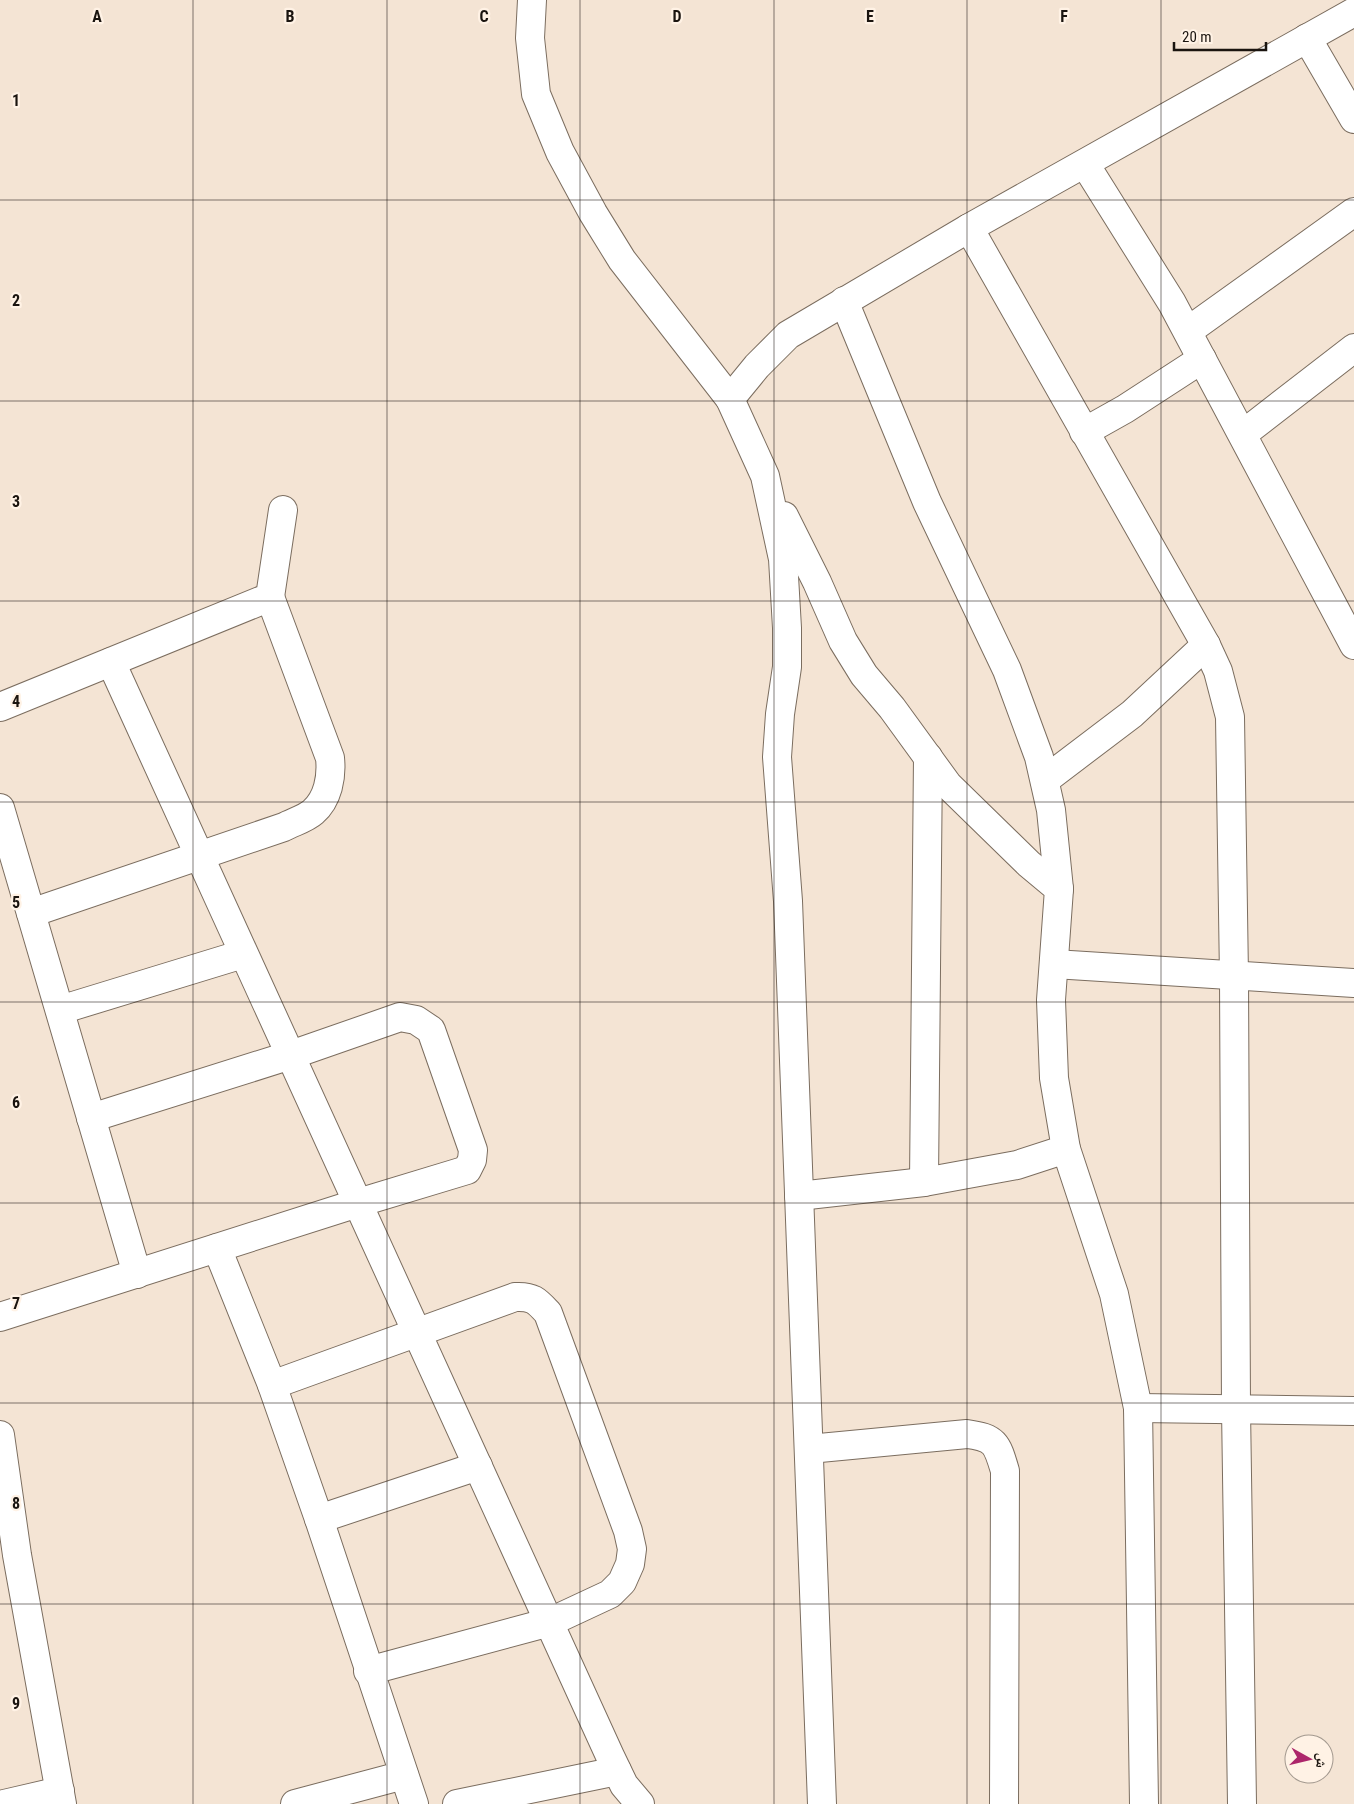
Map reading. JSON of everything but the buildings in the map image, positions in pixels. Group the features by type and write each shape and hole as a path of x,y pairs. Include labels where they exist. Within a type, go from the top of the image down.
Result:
{"street":[{"path":"532,0 530,38 536,94 560,152 593,213 622,260 730,399 797,544 854,660 948,785 1029,864 1059,888"},
{"path":"730,399 757,366 788,335 969,228 1354,12"},
{"path":"1307,38 1354,119"},
{"path":"1085,164 1188,331 1354,646"},
{"path":"1188,331 1354,212"},
{"path":"969,228 1206,645 1218,671 1230,718 1234,976 1236,1409 1242,1804"},
{"path":"844,301 927,502 1007,670 1039,757 1051,810 1059,888 1051,1000 1054,1078 1066,1150 1114,1294 1138,1408 1144,1804"},
{"path":"1243,434 1354,348"},
{"path":"1084,432 1125,409 1202,359"},
{"path":"765,476 783,559 788,628 787,667 776,757 788,901 822,1804"},
{"path":"31,913 284,827 312,813 325,797 332,773 330,758 270,597 283,510"},
{"path":"0,707 270,597"},
{"path":"1044,780 1132,714 1206,645"},
{"path":"111,662 617,1772 624,1785 640,1804"},
{"path":"924,1182 928,757"},
{"path":"0,808 137,1274"},
{"path":"60,1010 244,954"},
{"path":"1054,964 1354,983"},
{"path":"0,1317 467,1170 472,1160 473,1150 431,1030 416,1020 400,1018 291,1055 92,1118"},
{"path":"799,1196 924,1182 1017,1165 1066,1150"},
{"path":"216,1248 272,1385 319,1519 368,1671 414,1804"},
{"path":"272,1385 516,1297 527,1297 538,1302 548,1313 628,1530 632,1549 630,1564 622,1582 610,1594 550,1622 368,1671"},
{"path":"1138,1408 1354,1411"},
{"path":"809,1449 966,1434 984,1436 998,1447 1005,1471 1004,1804"},
{"path":"0,1435 8,1557 61,1798 4,1804"},
{"path":"319,1519 478,1466"},
{"path":"457,1804 617,1772"},
{"path":"296,1804 404,1775"}]}
